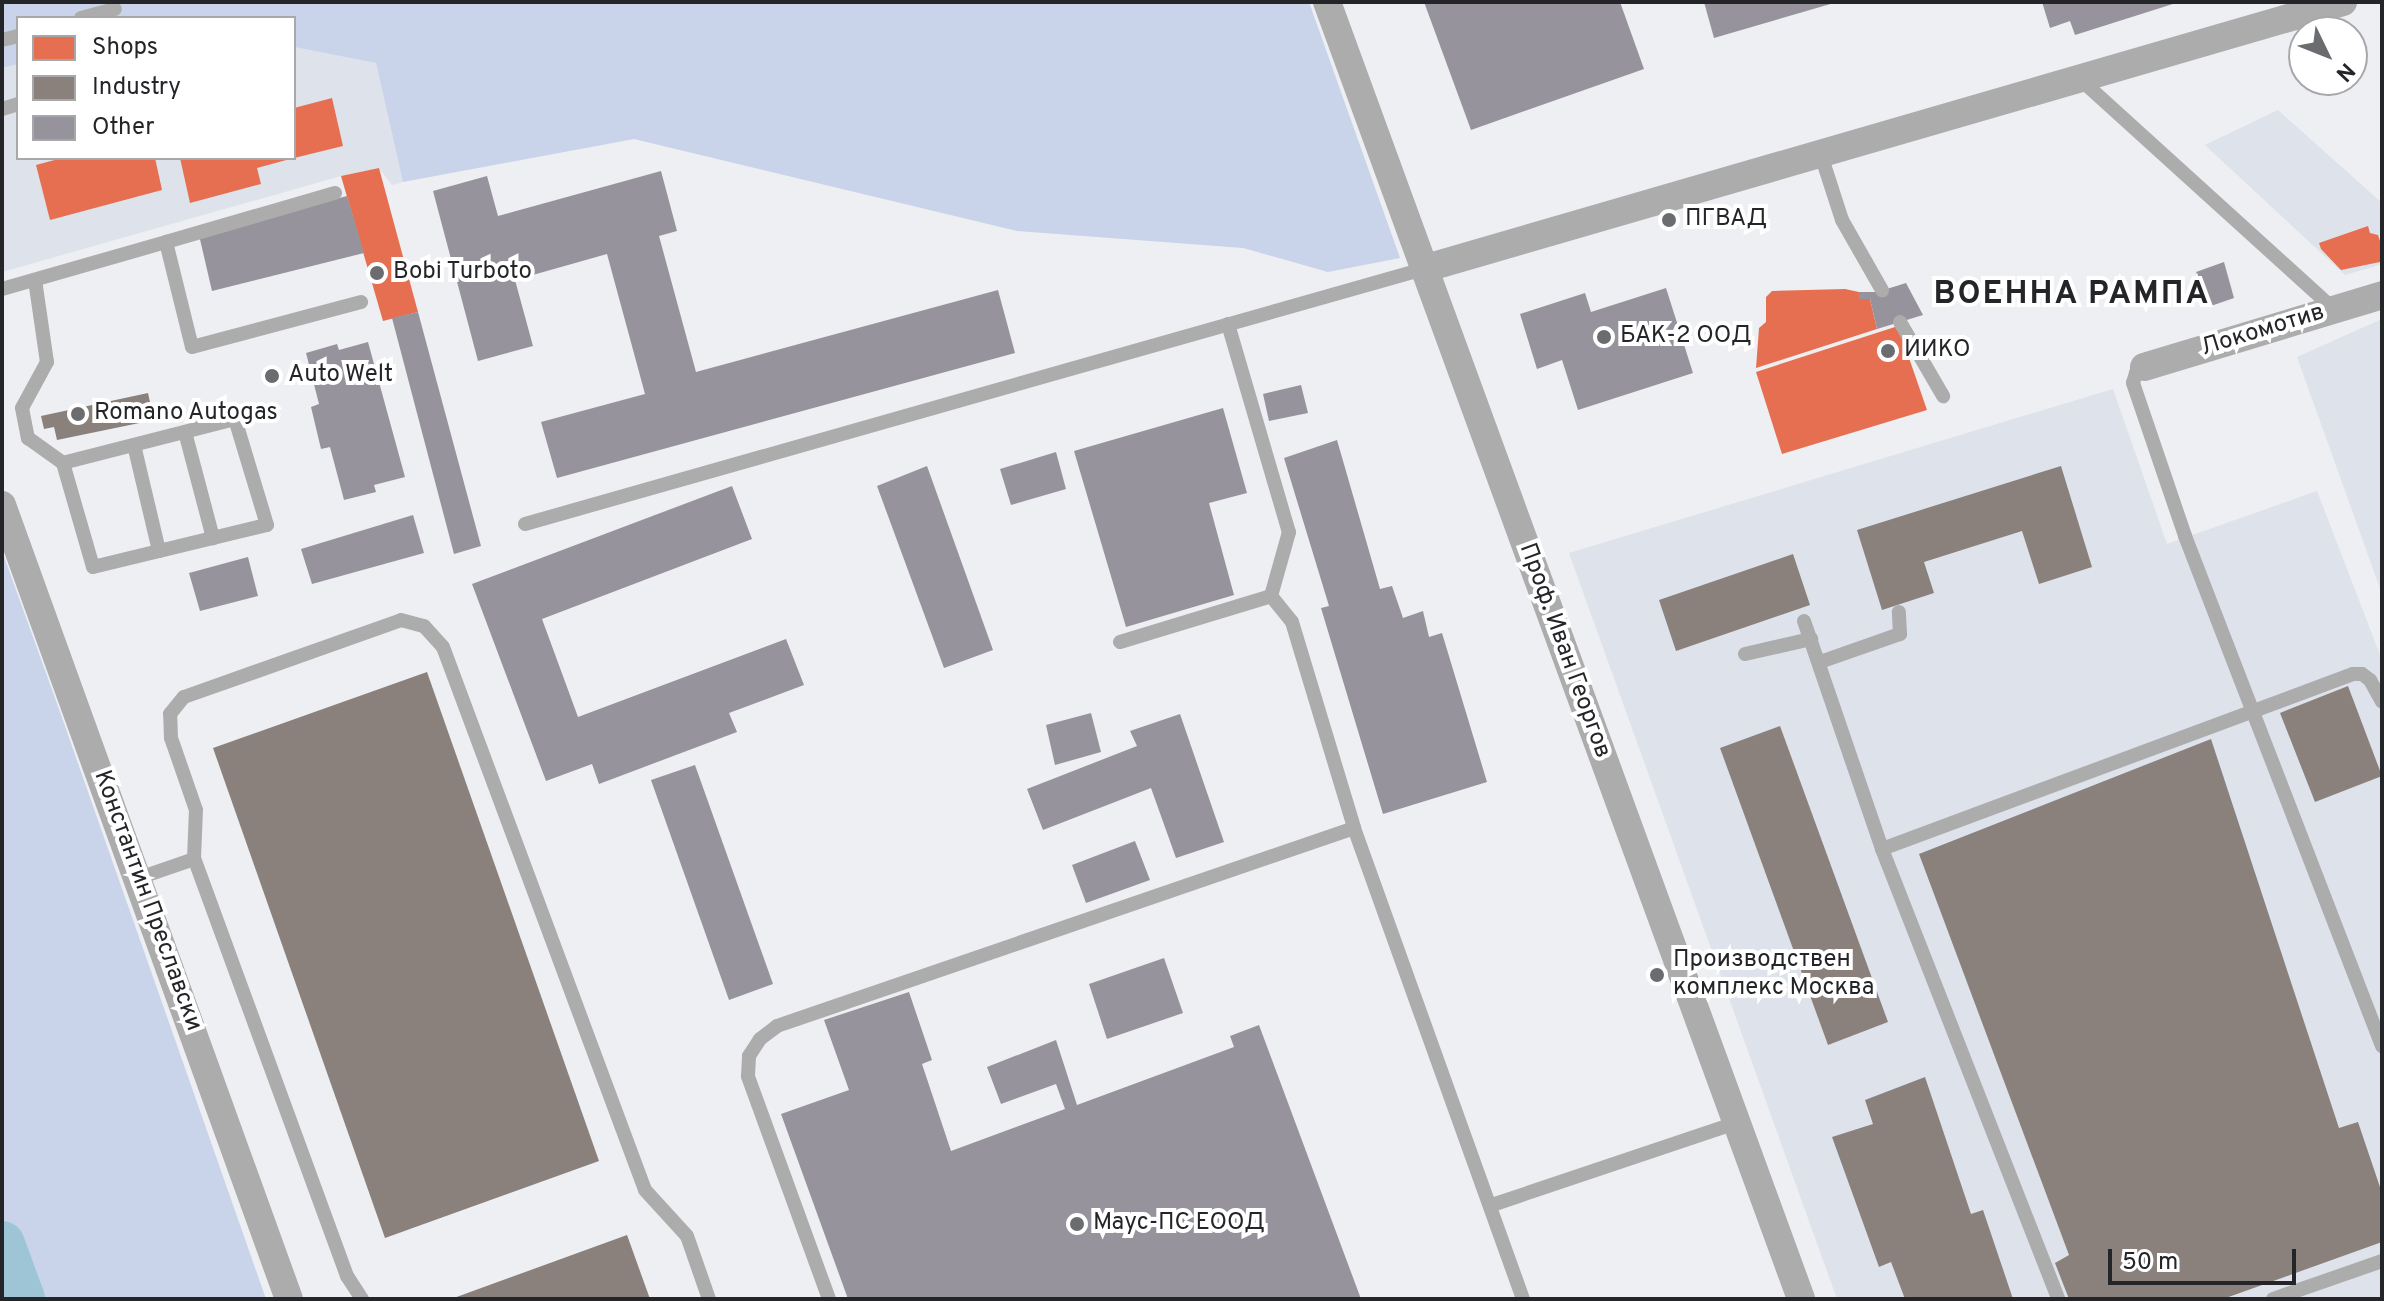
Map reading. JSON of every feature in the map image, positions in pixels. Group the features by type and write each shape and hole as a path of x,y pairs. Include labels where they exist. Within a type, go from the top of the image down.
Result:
{"street":[{"name":"Проф. Иван Георгов","path":"1327,2 1801,1299"},
{"path":"1423,269 2343,2"},
{"name":"Локомотив","path":"2144,367 2382,295"},
{"name":"Константин Преславски","path":"2,505 289,1299"}],"lane":[{"path":"89,16 115,9"},
{"path":"2079,79 2334,309"},
{"path":"1821,155 1842,220 1882,290"},
{"path":"2,289 335,193"},
{"path":"166,242 192,347 361,302"},
{"path":"525,524 1423,269"},
{"path":"35,280 47,362 22,408 28,438 63,463 93,567 267,525 235,419 63,463"},
{"path":"1900,322 1943,396"},
{"path":"1228,324 1289,532 1271,596"},
{"path":"2144,367 2136,373 2133,383 2185,536 2382,1046"},
{"path":"185,432 213,538"},
{"path":"134,445 159,551"},
{"path":"1120,642 1271,596"},
{"path":"1271,596 1292,622 1354,828 1492,1205 1523,1299"},
{"path":"1820,662 1900,634 1899,612"},
{"path":"362,1299 347,1276 194,859 196,810 171,738 170,714 184,697 401,620 424,626 443,647 645,1190 687,1236 709,1299"},
{"path":"1804,621 1882,849 2058,1299"},
{"path":"1745,654 1811,639"},
{"path":"1882,849 2353,674 2362,674 2370,680 2382,702"},
{"path":"829,1299 748,1076 749,1056 760,1039 777,1026 1354,828"},
{"path":"139,878 194,859"},
{"path":"1492,1205 1738,1122"},
{"path":"2273,1299 2382,1261"}],"shaded area":[{"path":"2,2 1309,2 1400,258 1328,272 1243,248 1017,231 634,139 403,182 376,63 296,47 296,16 16,16 16,64 2,68"},
{"path":"296,47 376,63 403,182 392,185 379,168 341,176 2,272 2,68 16,64 16,160 296,160"},
{"path":"2278,110 2382,203 2382,264 2345,275 2205,145"},
{"path":"2382,319 2382,594 2297,357"},
{"path":"2113,389 2167,544 2317,491 2382,660 2382,1299 1837,1299 1569,553"},
{"path":"2,551 60,712 266,1299 2,1299"}],"building: Shops":[{"path":"332,98 343,146 296,158 296,107"},
{"path":"55,160 155,160 162,190 50,220 36,165"},
{"path":"180,160 286,160 257,168 261,184 190,203"},
{"path":"379,168 418,312 383,321 341,176"},
{"path":"2368,226 2370,233 2378,235 2382,247 2380,262 2341,270 2321,249 2319,243"},
{"path":"1845,289 1859,292 1859,299 1870,299 1877,329 1756,368 1759,328 1766,322 1766,297 1772,291"},
{"path":"1898,326 1927,410 1782,454 1756,372"}],"building: Industry":[{"path":"148,393 154,420 57,440 54,427 44,429 41,416"},
{"path":"2061,466 2092,567 2039,584 2022,531 1924,562 1934,593 1882,610 1857,530"},
{"path":"1793,554 1810,605 1676,651 1659,600"},
{"path":"427,672 599,1161 385,1238 213,748"},
{"path":"2348,686 2382,776 2315,802 2280,713"},
{"path":"1780,726 1888,1022 1828,1045 1720,748"},
{"path":"2211,739 2339,1128 2358,1122 2382,1193 2382,1242 2223,1299 2069,1299 2055,1263 2069,1255 1919,854"},
{"path":"1925,1077 1971,1214 1983,1210 2013,1299 1905,1299 1891,1262 1879,1267 1832,1137 1873,1124 1865,1100"},
{"path":"627,1235 650,1299 451,1299"}],"building: Other":[{"path":"1424,2 1620,2 1644,69 1471,130"},
{"path":"1704,2 1834,2 1834,3 1714,38"},
{"path":"2042,2 2176,3 2075,35 2070,21 2050,28"},
{"path":"661,171 677,231 659,236 696,372 998,290 1015,353 557,478 541,422 645,394 607,254 515,280 533,346 478,361 433,191 487,176 498,216"},
{"path":"347,196 364,253 212,291 199,235"},
{"path":"2224,262 2234,298 2208,307 2196,272"},
{"path":"1906,283 1923,315 1877,329 1870,299 1859,299 1859,292 1877,292"},
{"name":"БАК-2 ООД","path":"1666,288 1693,373 1578,410 1562,360 1537,369 1520,314 1585,293 1591,312"},
{"path":"418,312 481,546 454,554 392,318"},
{"path":"368,342 405,477 374,485 376,492 344,500 330,447 321,449 311,407 319,404 306,353 337,344 339,350"},
{"path":"1301,385 1308,413 1269,421 1263,394"},
{"path":"1223,408 1247,493 1209,503 1234,595 1126,627 1074,451"},
{"path":"1337,440 1380,589 1392,586 1403,618 1423,611 1429,637 1442,633 1487,782 1383,814 1321,608 1329,606 1284,458"},
{"path":"1056,452 1066,489 1011,505 1000,469"},
{"path":"927,466 993,650 944,668 877,486"},
{"path":"732,486 752,539 542,619 578,717 786,639 804,685 729,713 737,732 599,784 592,764 546,781 472,584"},
{"path":"413,515 424,553 312,584 301,549"},
{"path":"248,557 258,596 200,611 189,573"},
{"path":"1091,713 1101,752 1055,765 1046,725"},
{"path":"1180,714 1224,842 1176,858 1151,788 1043,830 1027,789 1137,746 1130,731"},
{"path":"695,765 773,984 729,1000 651,780"},
{"path":"1135,841 1150,880 1086,903 1072,865"},
{"path":"1164,958 1183,1013 1107,1039 1089,984"},
{"name":"Маус-ПС ЕООД","path":"909,992 932,1060 922,1064 951,1151 1065,1109 1056,1084 1001,1104 987,1067 1056,1040 1077,1105 1234,1047 1230,1036 1259,1025 1361,1299 848,1299 781,1114 849,1090 824,1020"}],"waterway":[{"path":"2,1244 22,1299"}],"place":[{"name":"ПГВАД","path":"1669,220"},
{"name":"Bobi Turboto","path":"377,273"},
{"name":"БАК-2 ООД","path":"1604,337"},
{"name":"ИИКО","path":"1888,351"},
{"name":"Auto Welt","path":"272,376"},
{"name":"Romano Autogas","path":"78,414"},
{"name":"Производствен комплекс Москва","path":"1657,975"},
{"name":"Маус-ПС ЕООД","path":"1077,1224"}],"district":[{"name":"ВОЕННА РАМПА","path":"2072,295"}]}
